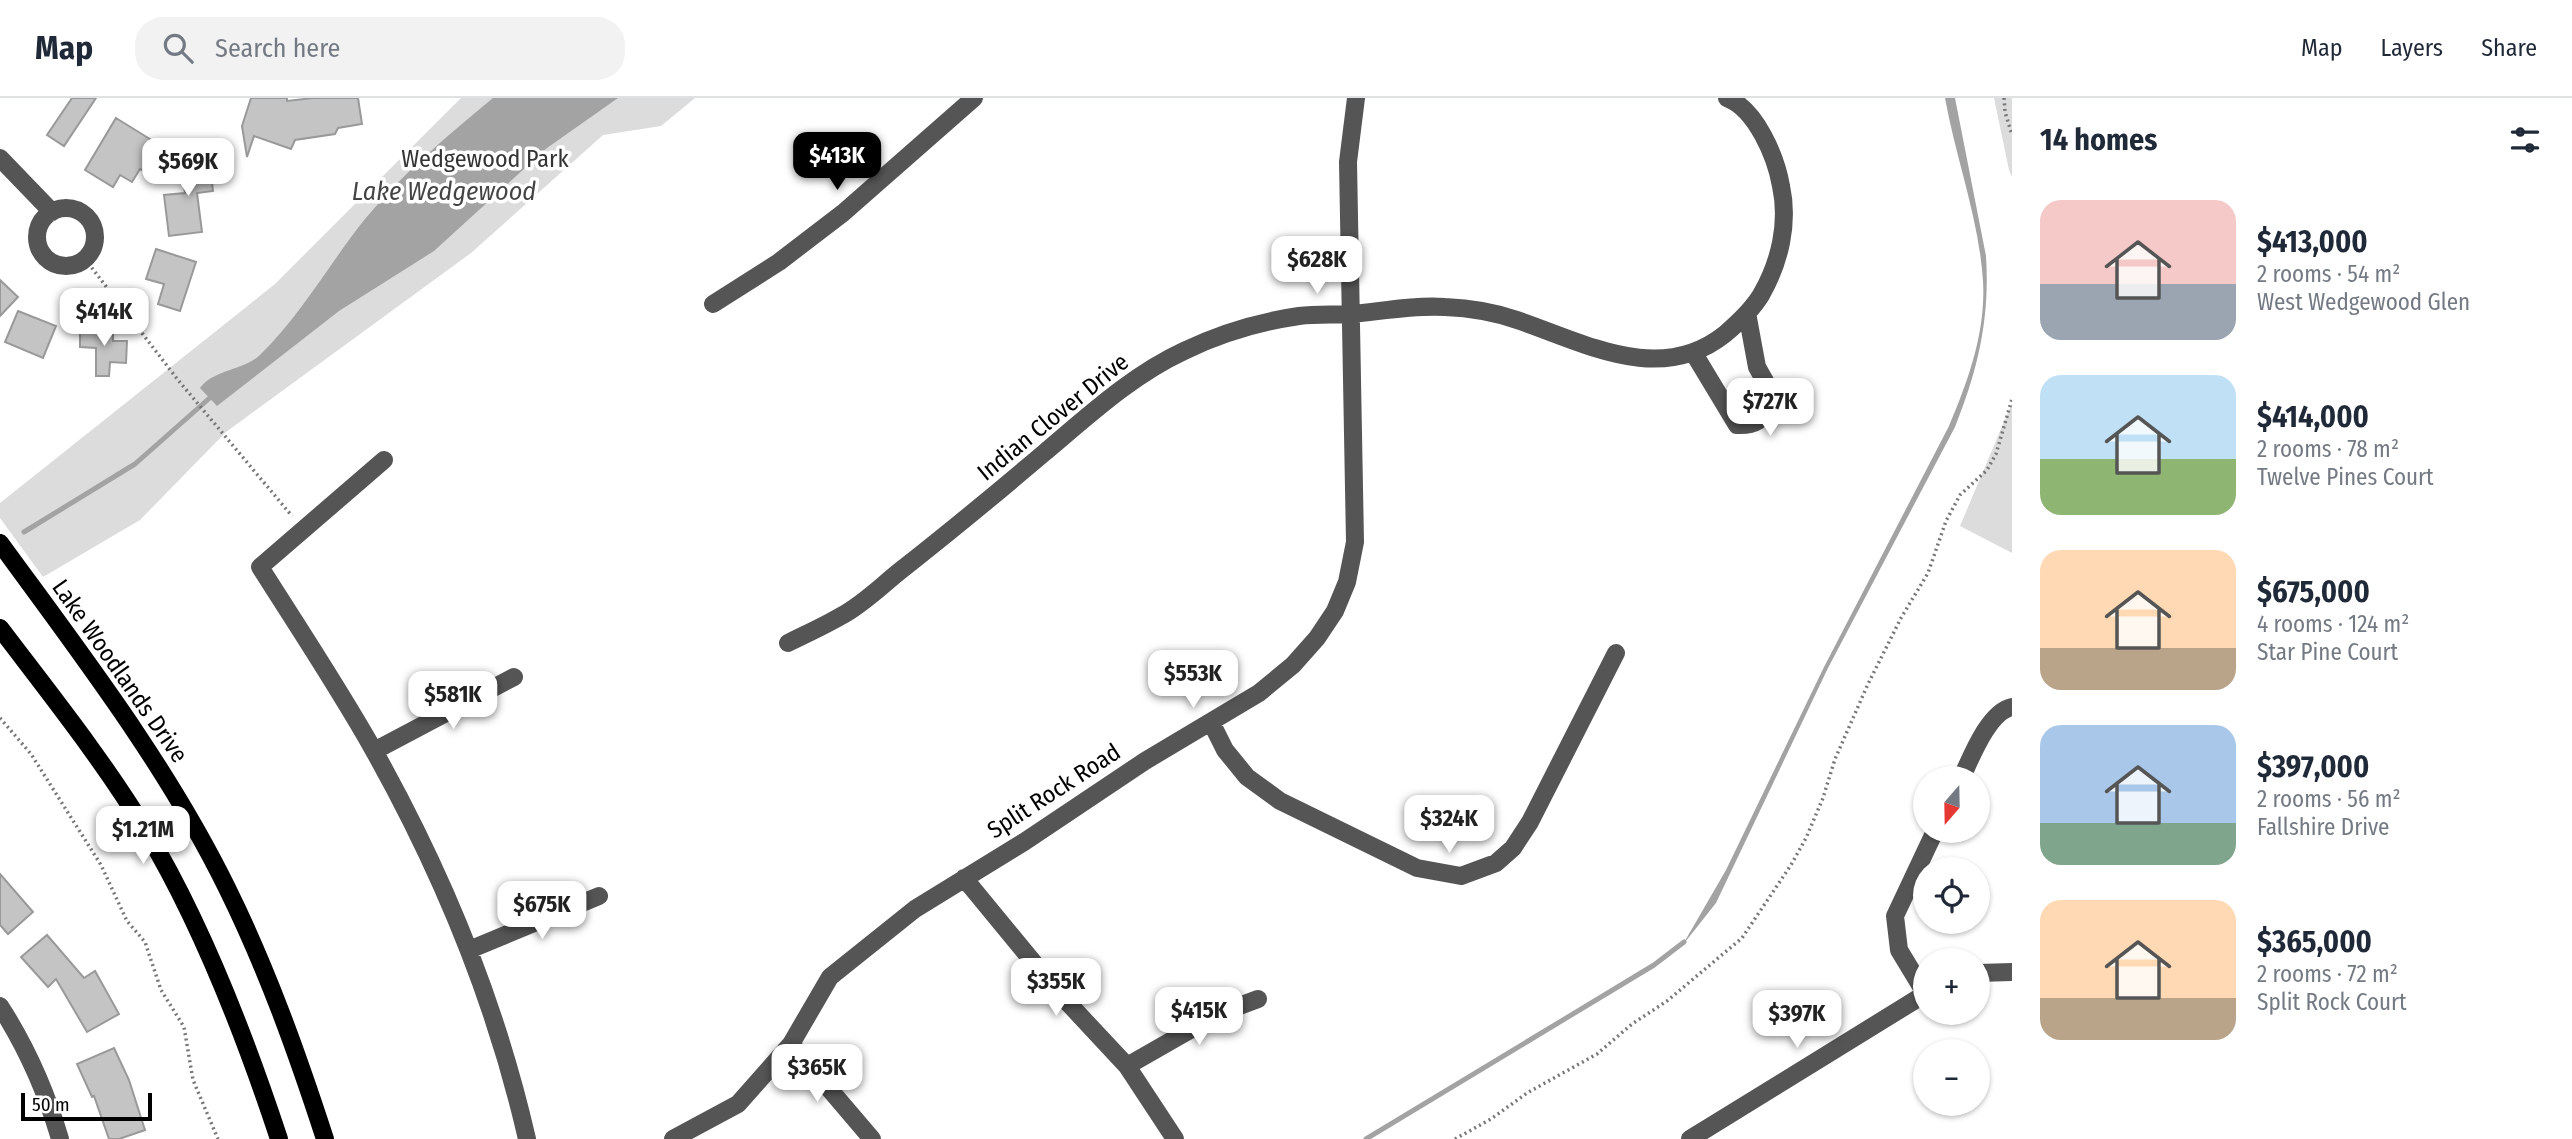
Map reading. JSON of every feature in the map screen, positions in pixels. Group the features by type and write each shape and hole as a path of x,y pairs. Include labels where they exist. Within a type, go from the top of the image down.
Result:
{"main road":[{"name":"Lake Woodlands Drive","path":"0,543 180,801 219,874 267,976 297,1052 325,1139"},
{"path":"0,628 94,755 146,831 185,903 222,986 279,1139"}],"street":[{"path":"713,304 779,262 843,213 974,98"},
{"name":"Split Rock Road","path":"671,1139 738,1104 791,1044 830,976 915,909 1024,842 1145,761 1259,693 1293,665 1317,638 1335,611 1347,582 1355,542 1348,162 1356,98"},
{"name":"Indian Clover Drive","path":"788,643 844,615 981,506 1106,401 1181,352 1230,331 1302,316 1444,306 1478,310 1515,319 1617,355 1644,359 1675,359 1716,341 1747,313 1768,283 1778,258 1783,230 1784,197 1777,161 1760,129 1734,101 1727,98"},
{"path":"0,158 52,212"},
{"path":"70,208 87,217 95,234 92,252 85,259 68,266 58,265 43,254 37,236 44,218 52,212 70,208"},
{"path":"1693,352 1737,425 1751,426 1760,422 1773,406 1770,390 1757,367 1747,313"},
{"path":"384,460 260,568 374,751 413,827 469,950 516,1089 527,1139"},
{"path":"1211,722 1225,750 1247,777 1280,802 1417,868 1461,876 1496,863 1513,848 1530,822 1616,653"},
{"path":"374,751 514,677"},
{"path":"1967,766 1985,730 2008,708"},
{"path":"1913,974 1899,950 1895,916 1929,844"},
{"path":"964,878 1057,991 1127,1066 1175,1139"},
{"path":"469,950 600,896"},
{"path":"1990,973 2012,972"},
{"path":"1127,1066 1217,1014 1258,999"},
{"path":"1690,1139 1913,1001"},
{"path":"0,1006 24,1044 38,1075 60,1139"},
{"path":"791,1044 872,1139"}],"path":[{"path":"2004,98 2012,135"},
{"path":"85,259 178,380 304,530"},
{"path":"1455,1139 1491,1119 1527,1093 1598,1054 1742,938 1806,838 1823,798 1835,759 1868,684 1901,618 1928,573 1946,521 1960,495 1987,470 1996,454 2012,398"},
{"path":"0,718 31,754 101,865 127,921 145,942 161,990 184,1027 193,1080 218,1139"}],"green space":[{"name":"Wedgewood Park","path":"461,98 695,98 661,126 603,135 471,253 226,432 140,520 43,577 0,518 0,503 275,284"},
{"path":"1994,98 2012,98 2012,177 2009,170"},
{"path":"2012,403 2012,553 1960,526"}],"water":[{"name":"Lake Wedgewood","path":"493,98 618,98 547,148 434,251 339,311 217,406 200,388 220,373 260,355 289,323 380,202 426,155"},
{"path":"1945,98 1955,98 1986,256 1984,322 1970,385 1955,427 1828,668 1716,903 1682,946 1726,870 1824,667 1949,426 1969,374 1982,319 1981,258"}],"building":[{"path":"72,98 96,98 64,146 47,135"},
{"path":"251,98 287,98 287,101 358,98 362,124 338,128 335,134 295,140 291,149 254,136 247,157 242,126"},
{"path":"116,118 166,149 151,175 140,169 132,182 120,175 113,187 85,170"},
{"path":"198,155 200,168 210,167 213,191 197,193 202,232 169,236 164,195 185,193 180,157"},
{"path":"156,249 196,262 180,311 158,304 164,284 146,279"},
{"path":"0,280 18,297 0,316"},
{"path":"18,311 56,326 43,358 5,342"},
{"path":"80,327 113,328 113,341 127,341 126,363 110,362 109,376 96,376 96,348 80,347"},
{"path":"0,874 33,912 8,934 0,925"},
{"path":"47,935 84,978 95,971 119,1014 87,1032 56,979 48,987 21,957"},
{"path":"114,1048 129,1080 145,1130 119,1139 109,1139 94,1096 92,1097 77,1064"}],"waterway":[{"path":"24,532 135,464 213,395"},
{"path":"1366,1139 1654,965 1684,942"}]}
